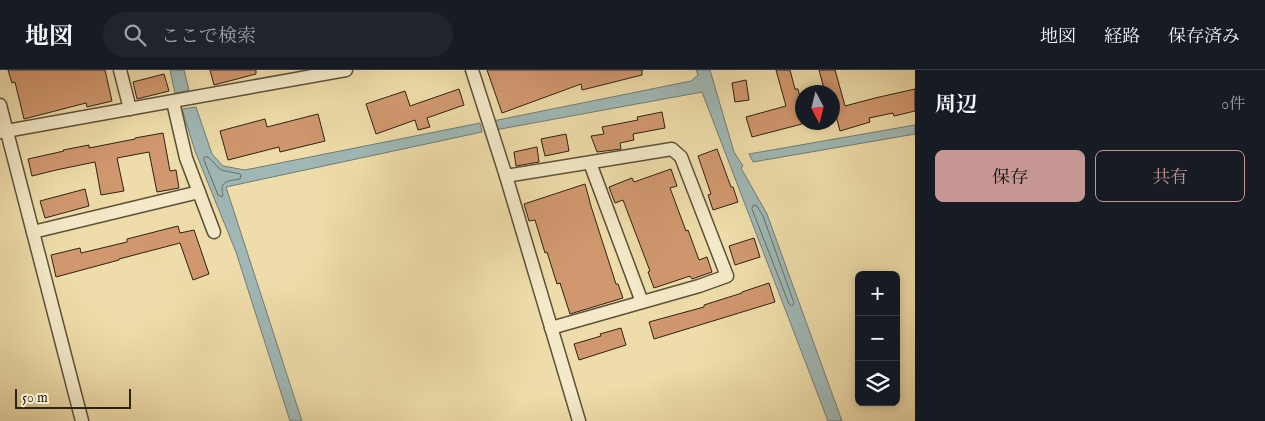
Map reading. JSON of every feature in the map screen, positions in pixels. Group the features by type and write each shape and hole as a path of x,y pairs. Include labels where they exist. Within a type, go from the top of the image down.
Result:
{"street":[{"path":"120,70 130,109"},
{"path":"3,132 173,102 292,75 346,70"},
{"path":"472,70 506,176 579,421"},
{"path":"173,102 186,158 214,232"},
{"path":"0,105 3,132 33,232 82,421"},
{"path":"506,176 672,149 680,157 727,276 699,286 551,328"},
{"path":"590,163 642,302"},
{"path":"33,232 200,192"}],"water":[{"path":"170,70 184,70 189,90 175,93"},
{"path":"696,70 710,70 734,152 767,214 842,421 828,421 702,92 495,130 493,121 691,81 698,75"},
{"path":"196,107 212,154 223,166 245,170 480,123 482,132 226,187 302,421 290,421 236,252 195,151 182,109"},
{"path":"915,125 915,134 753,162 749,154"}],"building":[{"path":"8,70 105,70 112,101 87,107 86,103 24,119 15,82 12,83"},
{"path":"210,70 256,70 256,74 214,85"},
{"path":"487,70 642,70 642,75 582,90 581,84 502,113"},
{"path":"776,70 790,70 795,89 795,126 752,137 746,117 786,106"},
{"path":"819,70 835,70 839,85 823,85"},
{"path":"164,74 169,91 137,99 133,82"},
{"path":"746,80 749,100 735,102 732,83"},
{"path":"840,88 845,106 915,89 915,111 894,116 893,113 869,118 870,122 840,131"},
{"path":"459,89 464,105 427,118 430,127 418,130 415,120 376,134 366,104 405,91 410,106"},
{"path":"662,112 665,128 633,134 634,140 620,143 621,149 597,152 591,136 604,134 602,127 638,120 637,117"},
{"path":"318,114 325,141 280,152 279,147 228,160 220,131 265,119 267,127"},
{"path":"163,133 170,171 176,170 179,188 157,192 149,152 117,158 124,191 101,195 95,162 32,176 28,159 63,150 89,145 89,148"},
{"path":"566,134 569,151 545,156 541,139"},
{"path":"537,147 539,162 516,166 514,152"},
{"path":"717,149 738,202 713,210 708,195 711,194 698,156"},
{"path":"671,169 677,186 670,188 686,231 688,230 699,260 707,257 712,272 692,279 690,276 654,288 648,272 650,271 623,200 615,203 609,187 632,178 634,182"},
{"path":"585,184 616,284 618,284 623,298 570,314 560,283 557,284 547,252 545,253 535,220 529,221 524,204"},
{"path":"85,189 89,206 45,218 40,201"},
{"path":"178,226 180,233 194,230 209,274 193,280 180,243 56,277 51,255 80,248 81,253 127,242 127,239"},
{"path":"754,238 760,257 735,265 729,246"},
{"path":"769,283 775,302 654,339 649,322 704,307 704,305"},
{"path":"621,328 626,345 579,360 574,344"}]}
